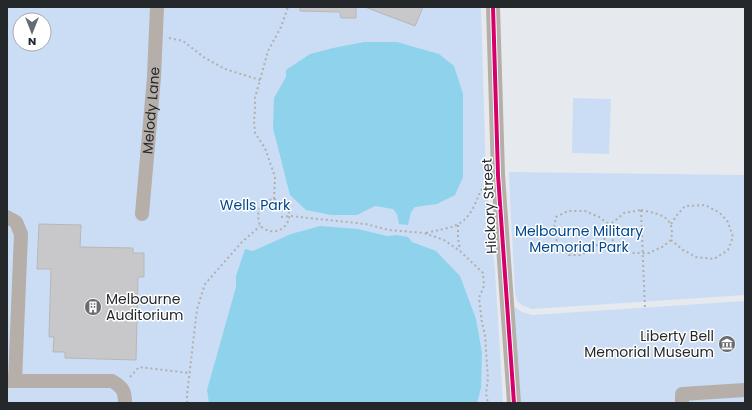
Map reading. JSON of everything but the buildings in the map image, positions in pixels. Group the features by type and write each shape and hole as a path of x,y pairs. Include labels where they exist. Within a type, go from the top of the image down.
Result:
{"street":[{"name":"Melody Lane","path":"142,214 154,77 157,7"},
{"name":"Hickory Street","path":"493,7 498,175 514,403"},
{"path":"7,217 16,222 21,234 11,381 112,381 121,387 125,397 125,403"},
{"path":"682,403 682,394 745,390"}],"path":[{"path":"274,199 275,177 265,148 256,133 254,121 256,110 255,98 268,51 281,27 288,7"},
{"path":"156,36 183,41 205,58 225,69 260,80"},
{"path":"424,233 458,225 468,217 481,190 498,175"},
{"path":"274,199 280,201 288,208 290,216 284,227 277,231 268,230 260,226 258,210 267,200 274,199"},
{"path":"671,224 685,206 705,205 720,213 728,222 733,237 728,250 714,258 696,257 683,250 671,240"},
{"path":"609,235 591,250 580,255 569,255 558,244 553,232 556,217 568,211 585,210 599,217 610,225"},
{"path":"641,210 645,310"},
{"path":"641,210 661,215 671,224 673,232 671,240 662,247 649,252 634,253 624,250 615,243 609,235 610,225 624,213 641,210"},
{"path":"281,216 366,224 389,230 424,233 444,240 460,251 483,273 484,286 479,298 485,335 488,379 486,393 488,403"},
{"path":"458,225 460,251"},
{"path":"187,403 197,309 206,284 222,263 260,226"},
{"path":"121,387 139,367 189,373"}],"green space":[{"name":"Wells Park","path":"7,7 481,7 486,178 495,271 503,403 7,403"},
{"path":"573,98 611,99 609,154 572,153"},
{"name":"Melbourne Military Memorial Park","path":"509,172 745,175 745,295 532,309 523,306 517,301 515,292"},
{"path":"745,301 745,403 520,403 513,306 522,312 532,315"}],"water":[{"path":"364,42 397,42 439,54 454,66 463,94 463,177 455,195 437,204 415,207 411,212 408,225 399,224 397,214 393,209 375,206 357,215 331,215 306,210 290,195 273,128 274,98 286,77 286,70 310,54"},
{"path":"320,226 358,229 387,236 396,235 408,237 412,242 436,251 460,276 476,319 482,353 481,388 477,403 209,403 207,390 236,287 236,276 245,249 253,251 291,234"}],"cycle path":[{"path":"493,7 498,175 514,403"}],"place":[{"name":"Melbourne Auditorium","path":"93,307"},
{"name":"Liberty Bell Memorial Museum","path":"727,344"}]}
